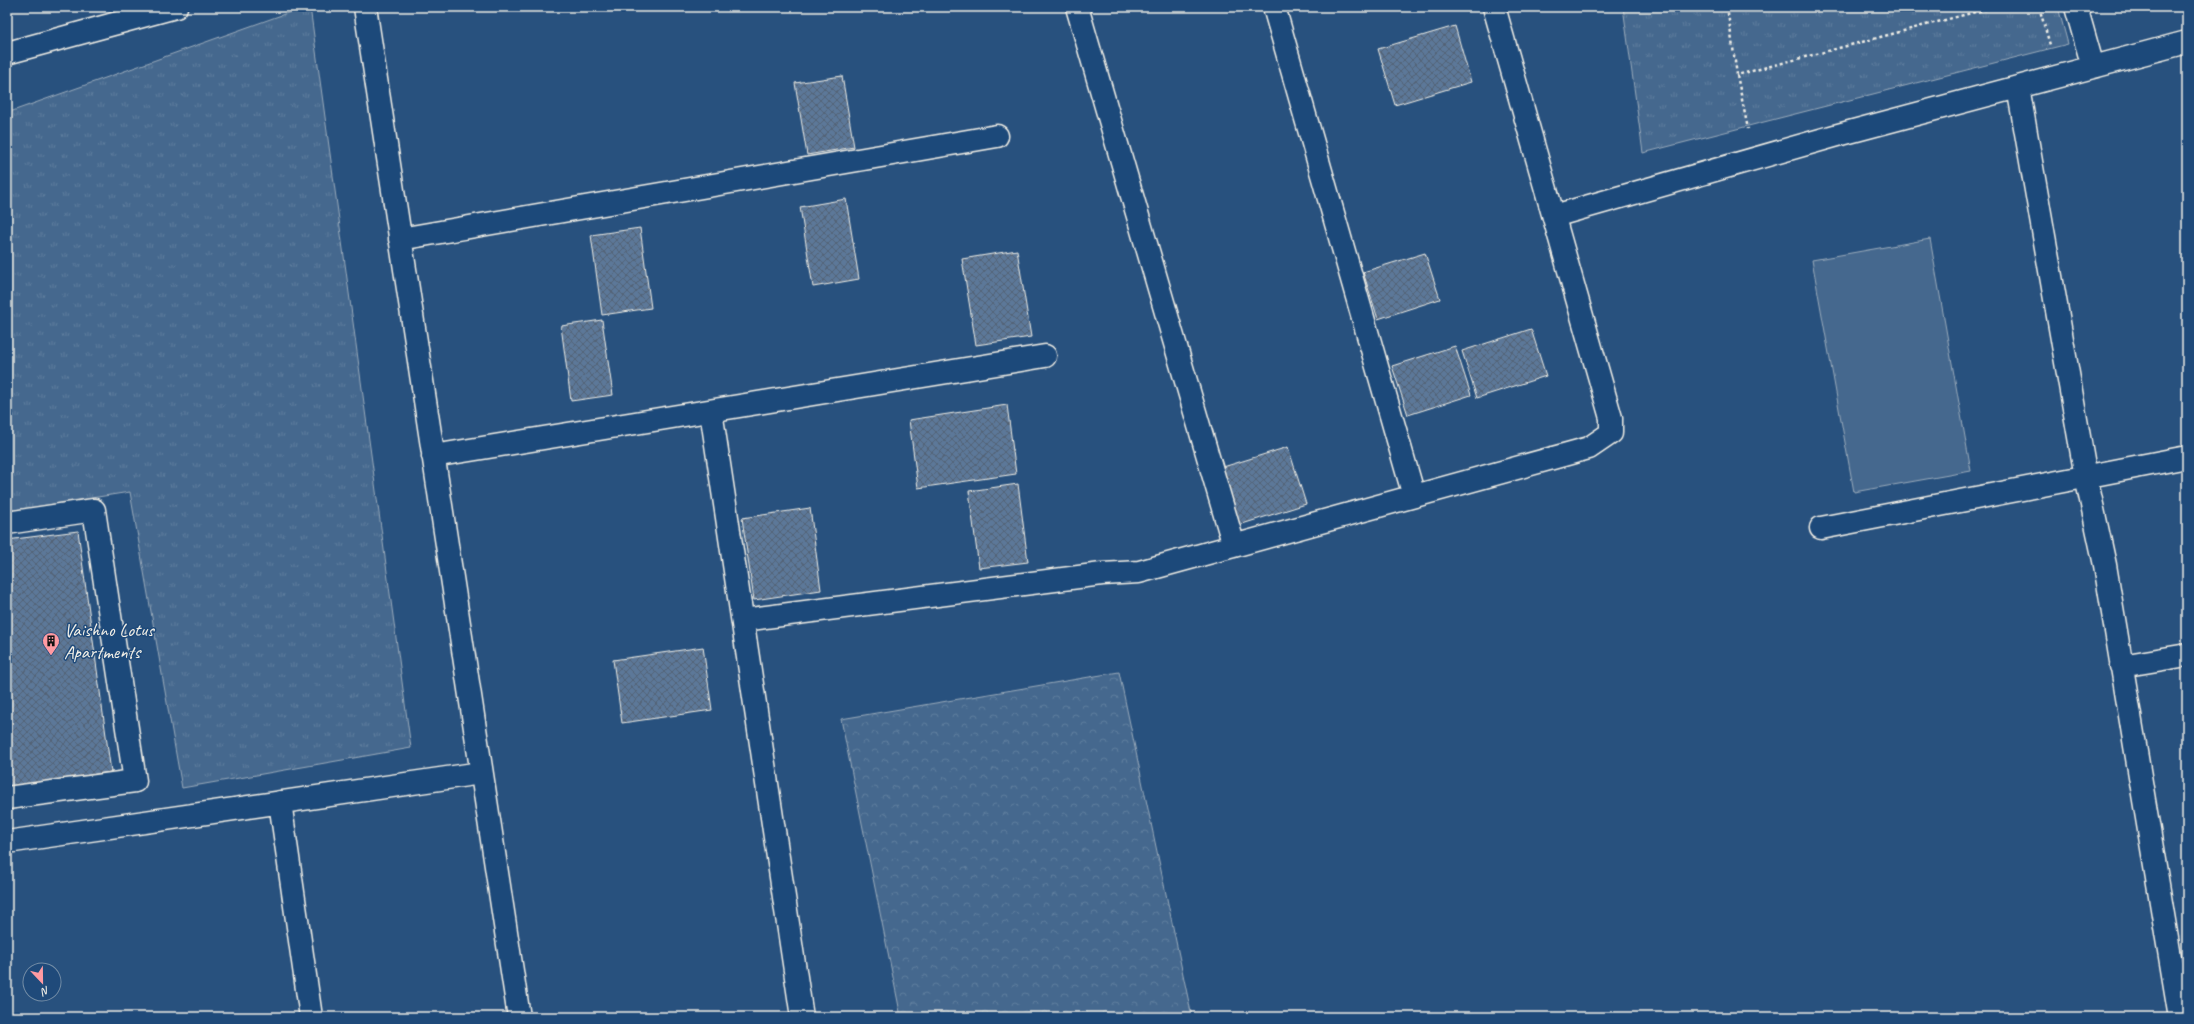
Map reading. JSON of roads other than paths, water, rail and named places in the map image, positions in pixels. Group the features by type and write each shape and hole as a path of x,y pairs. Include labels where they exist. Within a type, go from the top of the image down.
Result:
{"street":[{"path":"7,53 176,7"},
{"path":"365,7 519,1017"},
{"path":"1077,7 1234,546"},
{"path":"1274,7 1414,496"},
{"path":"742,620 1102,574 1139,572 1589,448 1611,434 1612,418 1494,7"},
{"path":"2076,7 2093,67"},
{"path":"1554,216 1754,159 2187,42"},
{"path":"2018,87 2086,477 2105,565 2180,1017"},
{"path":"400,239 997,136"},
{"path":"433,456 1045,356"},
{"path":"711,411 802,1017"},
{"path":"1821,528 2187,457"},
{"path":"7,523 94,510 135,780 7,798"},
{"path":"2121,666 2187,655"},
{"path":"7,842 481,773"},
{"path":"280,802 311,1017"}],"place":[{"name":"Vaishno Lotus Apartments","path":"51,656"}]}
